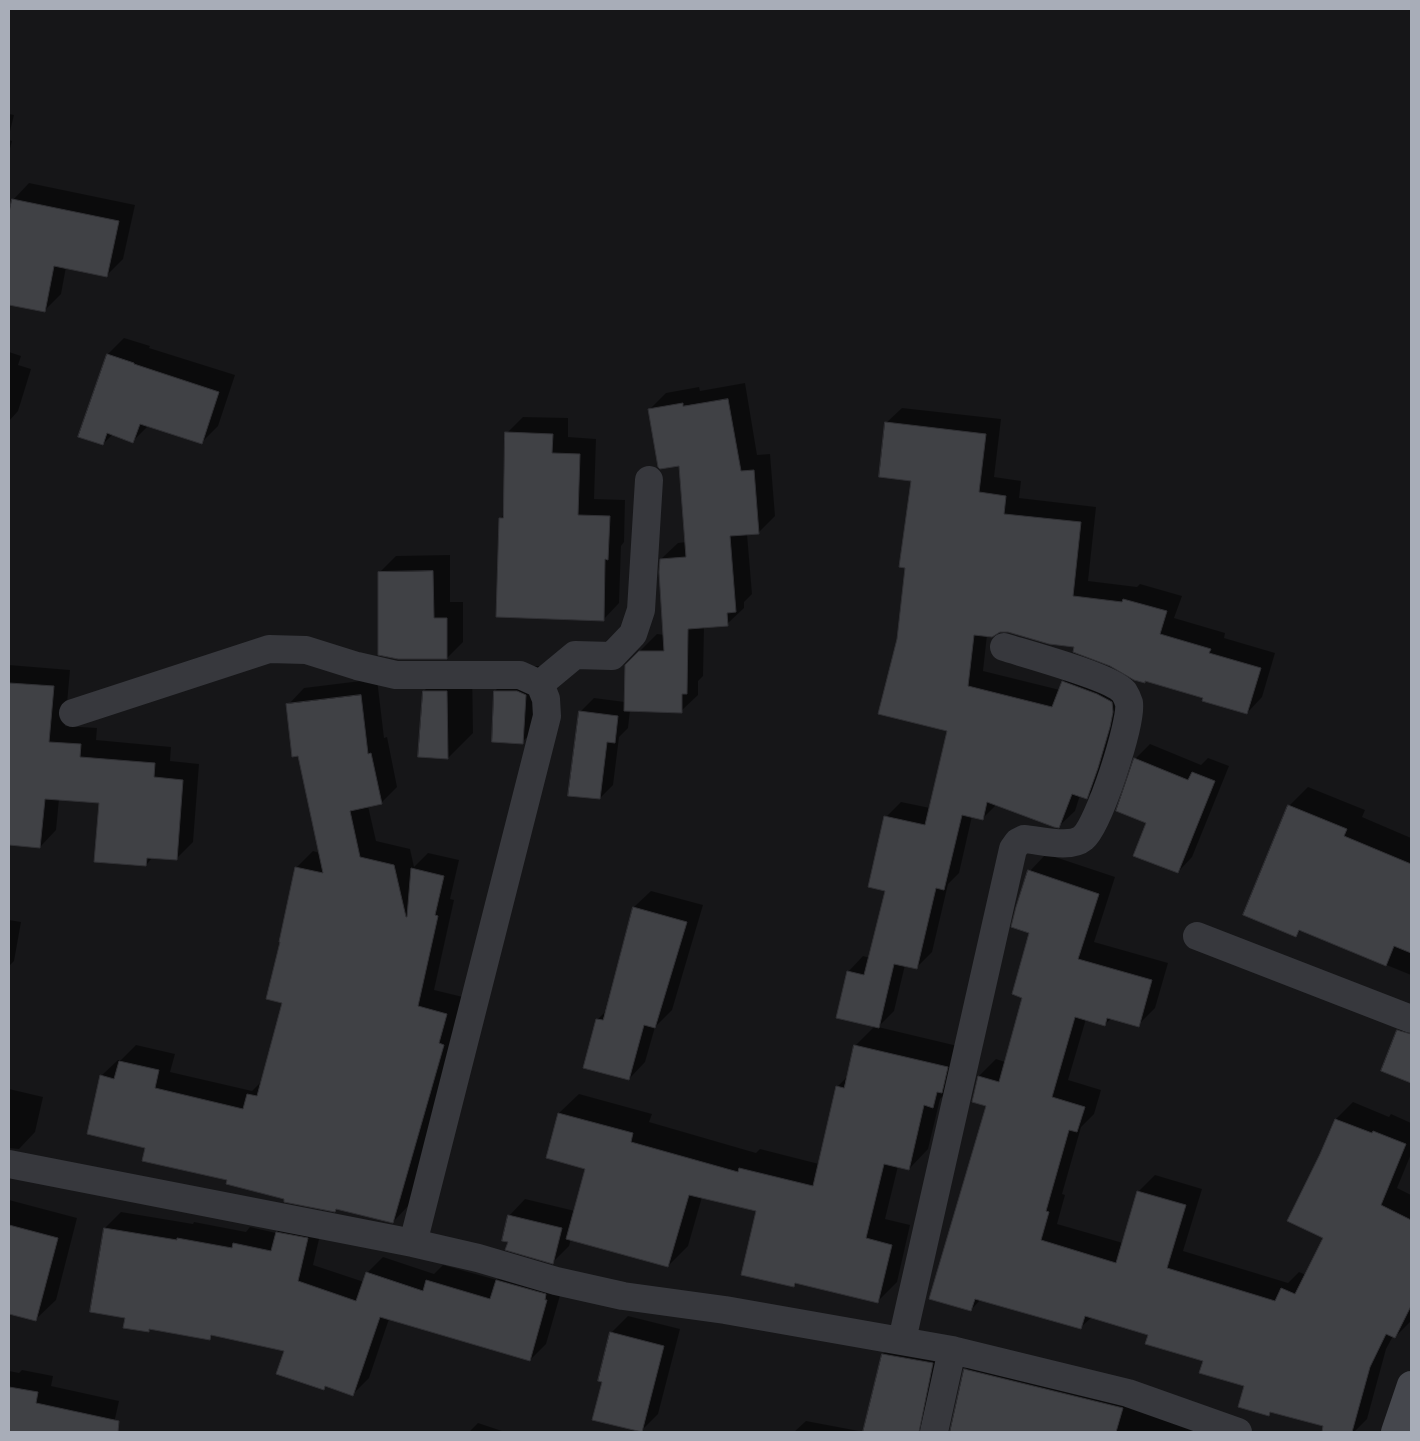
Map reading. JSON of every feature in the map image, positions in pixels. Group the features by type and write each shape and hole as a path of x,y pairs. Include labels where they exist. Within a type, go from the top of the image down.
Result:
{"main road":[{"path":"1395,1432 1411,1385"}],"street":[{"path":"540,684 575,655 612,656 633,634 641,610 649,480"},
{"path":"902,1340 1013,849 1018,842 1024,839 1069,843 1084,838 1100,812 1108,793 1128,717 1129,702 1123,691 1110,683 1079,670 1004,647"},
{"path":"73,713 269,649 306,650 357,666 396,675 520,675 540,684 546,699 547,716 413,1243"},
{"path":"1198,936 1411,1019"},
{"path":"9,1164 413,1243 478,1258 556,1281 623,1296 725,1310 952,1350 1128,1393 1238,1432"},
{"path":"934,1432 952,1350"}],"building":[{"path":"12,199 119,221 107,277 54,266 45,312 9,305 9,213"},
{"path":"107,354 219,392 202,444 140,424 133,443 107,433 103,445 78,437"},
{"path":"728,399 741,471 754,470 759,534 730,536 736,612 727,613 728,626 688,629 687,694 682,694 682,713 624,711 625,665 639,651 664,651 659,572 660,559 686,557 679,466 660,469 658,467 648,409 683,403 683,406"},
{"path":"885,422 986,434 979,492 1006,496 1004,514 1081,522 1073,596 1122,602 1123,599 1167,611 1160,634 1211,649 1209,653 1261,668 1247,714 1202,701 1203,698 1145,681 1145,683 1134,680 1110,666 1073,652 1074,647 1049,644 1008,632 1000,632 992,637 974,635 968,686 1052,707 1062,681 1097,694 1112,702 1113,712 1110,727 1087,799 1072,794 1059,828 987,802 983,820 962,815 944,890 936,888 917,969 894,964 879,1028 836,1018 847,971 864,975 885,891 868,887 884,816 925,825 947,731 878,714 897,639 905,568 899,567 911,481 879,477"},
{"path":"505,432 553,434 552,453 580,454 578,515 610,516 608,560 605,559 604,621 496,617 499,518 503,518"},
{"path":"433,571 434,618 447,618 447,659 398,659 378,655 378,572"},
{"path":"9,683 54,686 49,742 81,744 80,757 155,763 154,777 183,780 177,860 147,858 146,866 94,862 99,803 45,799 40,848 9,845"},
{"path":"423,691 447,691 448,759 418,757"},
{"path":"494,691 517,691 526,695 523,744 492,742"},
{"path":"361,695 368,754 371,753 382,804 350,811 360,857 394,865 406,917 411,868 444,876 435,915 438,916 418,1006 447,1014 439,1043 444,1045 393,1223 336,1209 335,1212 284,1202 284,1199 226,1184 227,1180 142,1161 145,1148 87,1134 100,1075 114,1079 119,1061 159,1070 155,1088 243,1109 247,1094 257,1096 282,1003 266,999 295,867 323,873 298,756 292,757 286,704"},
{"path":"579,711 618,716 615,743 607,742 600,799 568,796"},
{"path":"1134,758 1188,780 1192,772 1215,781 1178,873 1133,856 1146,823 1116,811"},
{"path":"1288,805 1347,829 1344,836 1411,864 1411,953 1394,946 1386,966 1299,930 1296,937 1243,915"},
{"path":"1028,870 1099,894 1078,959 1152,980 1139,1027 1107,1018 1105,1026 1075,1017 1052,1097 1085,1107 1077,1132 1069,1130 1046,1211 1049,1212 1041,1240 1116,1263 1137,1191 1186,1205 1167,1268 1275,1301 1281,1288 1295,1294 1323,1238 1287,1221 1335,1119 1406,1144 1381,1205 1411,1220 1411,1306 1395,1338 1386,1334 1370,1367 1352,1432 1322,1432 1323,1426 1270,1412 1269,1416 1238,1407 1244,1386 1199,1373 1203,1361 1145,1344 1148,1335 1085,1316 1081,1329 975,1299 971,1311 929,1299 986,1106 972,1102 978,1076 999,1082 1022,998 1012,994 1029,933 1011,927"},
{"path":"633,907 687,922 655,1028 644,1025 629,1080 583,1068 596,1019 603,1020"},
{"path":"1397,1030 1411,1034 1411,1083 1381,1071"},
{"path":"854,1045 948,1067 942,1093 937,1092 933,1108 924,1105 909,1170 884,1164 866,1238 892,1245 878,1303 795,1283 794,1287 741,1275 756,1211 689,1195 668,1267 566,1239 585,1169 546,1158 558,1113 633,1133 631,1142 738,1172 739,1168 813,1186 836,1086 844,1088"},
{"path":"508,1215 562,1228 553,1264 505,1250 508,1242 502,1241"},
{"path":"9,1225 58,1238 36,1321 9,1314"},
{"path":"104,1228 232,1248 233,1243 271,1251 276,1232 308,1238 298,1281 356,1301 366,1272 423,1291 426,1280 490,1299 496,1280 546,1294 545,1300 547,1300 530,1361 380,1317 353,1396 325,1386 324,1390 276,1374 284,1351 211,1335 210,1340 149,1329 149,1332 123,1328 125,1318 90,1312"},
{"path":"610,1332 664,1346 642,1432 592,1420 602,1382 598,1381"},
{"path":"882,1354 933,1363 919,1432 863,1432"},
{"path":"964,1369 1123,1408 1116,1432 950,1432"},
{"path":"9,1387 38,1392 36,1403 119,1421 118,1432 9,1432"}]}
